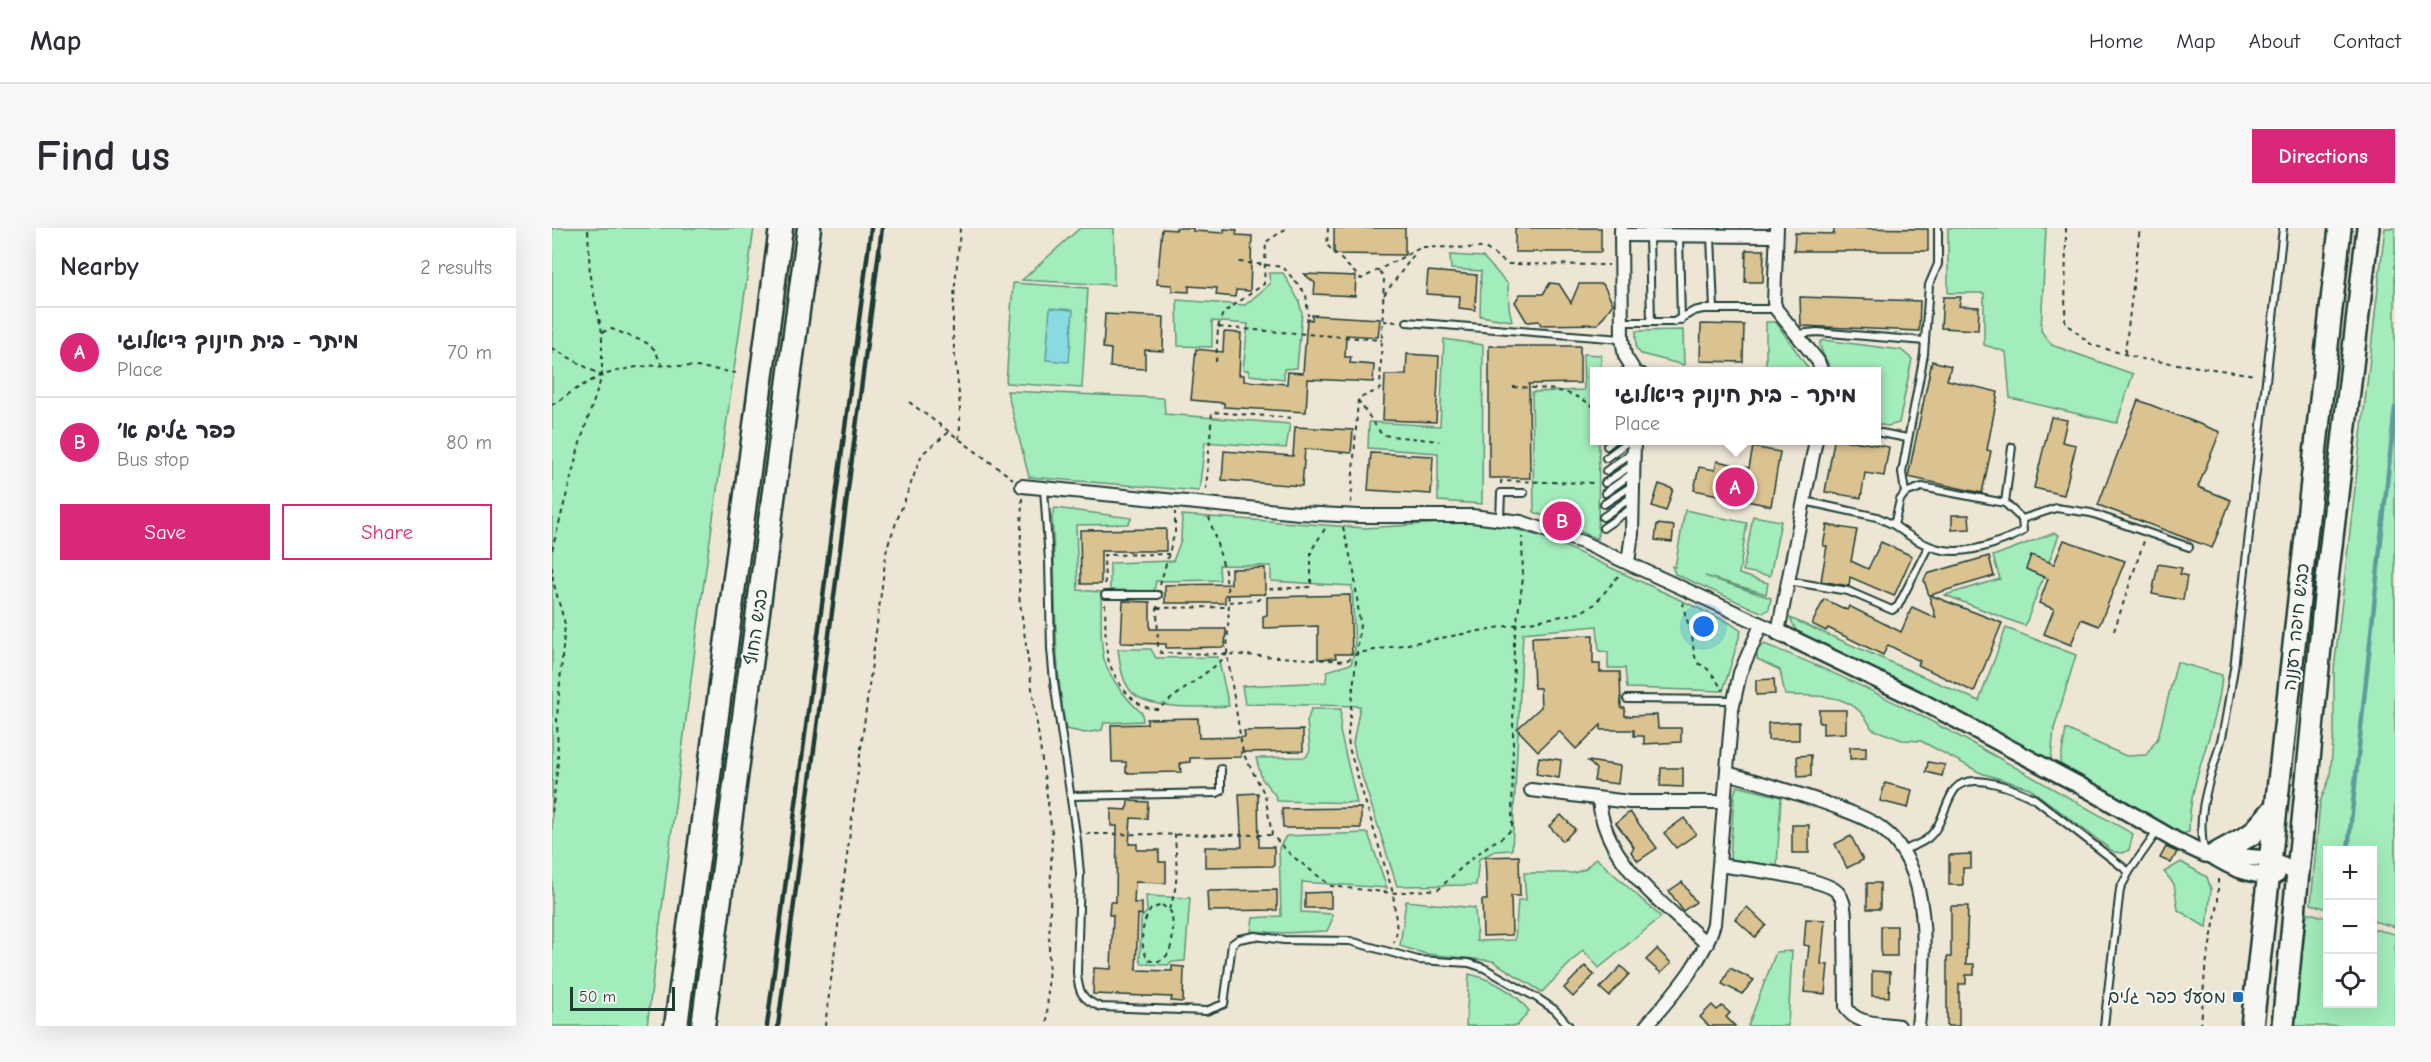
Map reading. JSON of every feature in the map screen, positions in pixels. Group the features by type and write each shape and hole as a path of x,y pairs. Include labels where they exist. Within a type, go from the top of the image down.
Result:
{"highway":[{"name":"כביש החוף","path":"676,1026 781,228"},
{"name":"כביש החוף","path":"703,1026 809,228"},
{"name":"כביש חיפה רעננה","path":"2252,1026 2340,228"},
{"name":"כביש חיפה רעננה","path":"2283,1026 2324,606 2368,228"},
{"path":"2210,854 2252,834 2277,806"}],"street":[{"path":"1632,367 1625,356 1622,339 1621,232 1649,236 1711,236 1776,232 1774,302 1776,309 1818,361 1820,367"},
{"path":"1778,632 1815,445"},
{"path":"1628,562 1632,534 1633,470"},
{"path":"1022,486 1206,505 1342,515 1455,515 1500,518 1560,533 1628,562 1917,699 2094,793 2158,830 2210,854 2299,873"},
{"path":"1646,1026 1693,969 1707,944 1714,924 1732,700 1740,673 1761,625"},
{"path":"1726,773 1819,801 1867,820 1891,836 1902,850 1912,870 1919,893 1923,922 1924,973 1918,1026"},
{"path":"1531,790 1599,800 1661,803 1724,802"},
{"path":"1599,800 1600,817 1611,844 1649,889 1707,944"},
{"path":"1719,865 1820,882 1839,892 1844,903 1845,916 1846,1007 1850,1014 1858,1020 1899,1026"}],"lane":[{"path":"1905,493 1902,472 1925,341 1929,285 1938,264 1938,228"},
{"path":"2210,854 2201,835 2201,812 2222,735 2234,669 2283,228"},
{"path":"1649,236 1651,322"},
{"path":"1679,236 1681,320"},
{"path":"1711,236 1713,309"},
{"path":"1622,322 1674,322 1694,311 1713,309 1776,309"},
{"path":"1407,322 1622,339"},
{"path":"1797,334 1817,332 1925,341"},
{"path":"1881,433 1907,438"},
{"path":"2005,503 2012,447"},
{"path":"1606,458 1633,470"},
{"path":"1606,471 1633,470"},
{"path":"1605,483 1633,470"},
{"path":"1605,493 1633,470"},
{"path":"1604,504 1633,470"},
{"path":"1603,517 1633,470"},
{"path":"1603,528 1633,470"},
{"path":"1804,501 1876,517 1894,525 1921,544 1938,550 1957,552 1981,548 2023,531 2022,519 2005,503 1922,487 1905,493 1900,500 1894,525"},
{"path":"1044,489 1052,660 1080,873 1078,988 1088,1002 1101,1007 1206,1011 1217,1008 1224,1004 1232,945 1239,939 1255,936 1284,940 1350,941 1418,960 1469,963 1484,968 1554,1010 1569,1026"},
{"path":"1500,518 1501,493 1524,493"},
{"path":"2022,519 2056,508 2091,513 2189,548"},
{"path":"1788,580 1848,591 1892,610 1898,606 1928,547"},
{"path":"1105,595 1158,595"},
{"path":"1628,699 1732,700"},
{"path":"1071,796 1217,793 1221,791 1221,769"},
{"path":"1902,850 1927,839 1941,820 1956,789 1965,782 1979,780 2018,791 2035,799 2129,872"},
{"path":"2104,1026 2117,900 2129,872 2158,830"}],"path":[{"path":"552,550 580,443 602,376 602,332 590,277 588,228"},
{"path":"959,439 962,417 956,386 953,330 960,228"},
{"path":"1216,362 1218,327 1223,313 1264,284 1266,242 1287,228"},
{"path":"1328,228 1328,244 1361,279 1422,247 1485,248 1508,264 1621,265"},
{"path":"2066,228 2065,323 2092,345 2142,359 2267,377"},
{"path":"2125,354 2140,228"},
{"path":"1384,295 1418,249"},
{"path":"1239,262 1283,267 1306,294 1308,316"},
{"path":"1358,399 1380,388 1384,278 1379,270"},
{"path":"1383,321 1407,322"},
{"path":"1218,327 1382,340"},
{"path":"602,332 612,329 647,343 655,350 662,366"},
{"path":"552,348 602,376"},
{"path":"552,405 602,376 626,369 693,365 736,373"},
{"path":"1513,387 1552,388 1581,397 1590,404"},
{"path":"1358,399 1382,435 1439,441"},
{"path":"1358,399 1342,515 1358,600 1360,624 1348,735 1349,748 1394,893 1397,931 1392,953"},
{"path":"909,402 1022,486 1019,596 1052,832 1047,1026"},
{"path":"1295,418 1212,412 1206,505 1225,571 1229,602 1227,654 1244,753 1265,795 1272,835 1292,855 1331,886 1394,893 1439,890 1461,867 1492,843 1507,835 1512,828 1515,625 1523,578 1521,522"},
{"path":"825,1026 887,547 922,454 949,432"},
{"path":"1501,493 1501,481 1605,483"},
{"path":"1175,502 1175,532 1158,595 1158,647 1161,653 1227,654 1346,661 1358,653 1579,614 1595,604 1610,589 1628,562"},
{"path":"1229,602 1258,600 1270,589 1311,587 1311,551 1342,515"},
{"path":"2114,631 2147,533"},
{"path":"1170,554 1104,555 1107,646 1110,663 1123,687 1136,703 1151,709 1158,709 1220,662 1227,654"},
{"path":"552,567 553,581 565,624 557,717 558,762 552,813"},
{"path":"1682,588 1684,613 1692,640 1692,654 1699,664 1705,666 1712,674 1732,700"},
{"path":"1157,608 1228,608 1229,602"},
{"path":"1076,834 1272,835"},
{"path":"1169,909 1162,905 1157,906 1148,914 1142,940 1143,952 1148,960 1161,961 1171,948 1173,921 1169,909 1174,897 1177,876 1175,834"},
{"path":"2201,1026 2205,970 2218,904 2218,876 2210,854"}],"green space":[{"path":"552,228 754,228 698,625 647,1026 552,1026"},
{"path":"1080,228 1114,228 1114,285 1022,280"},
{"path":"1948,228 2046,228 2041,331 2052,345 2133,374 2117,423 2010,398 2006,352 1984,345 1984,293 1948,293"},
{"path":"2385,228 2395,228 2395,927 2377,922 2377,846 2323,846 2323,908 2311,904 2320,802 2330,777 2334,731 2334,670"},
{"path":"1450,255 1483,257 1508,284 1512,321 1480,316 1481,271 1451,269"},
{"path":"1269,273 1283,273 1299,301 1302,313 1297,368 1284,369 1284,379 1249,375 1248,370 1243,370 1248,324 1212,321 1212,347 1178,346 1177,300 1245,305 1270,284"},
{"path":"1013,283 1088,288 1082,388 1006,383"},
{"path":"1766,322 1776,322 1807,367 1766,367"},
{"path":"1683,330 1684,365 1641,354 1636,348 1636,331"},
{"path":"1444,339 1483,345 1482,504 1438,501 1438,453 1368,448 1369,422 1440,426"},
{"path":"1824,340 1901,350 1912,359 1899,423 1888,426 1881,425 1881,367 1829,367 1820,342"},
{"path":"1583,354 1601,355 1601,367 1590,367 1590,445 1599,445 1598,539 1534,512 1532,392 1584,390"},
{"path":"1007,391 1164,398 1165,414 1290,424 1286,448 1205,442 1199,491 1029,477"},
{"path":"1055,508 1132,518 1128,524 1076,525 1078,590 1101,592 1101,635 1104,659 1119,688 1142,713 1143,721 1104,723 1102,730 1085,733 1066,729 1057,650 1052,516"},
{"path":"1685,510 1747,523 1739,574 1768,583 1766,594 1705,576 1771,598 1769,609 1763,613 1675,574 1672,566 1675,567"},
{"path":"1182,515 1366,528 1471,521 1504,526 1549,539 1730,623 1741,631 1723,691 1627,688 1625,668 1608,668 1608,652 1599,651 1597,626 1523,633 1512,850 1495,851 1479,859 1476,885 1397,886 1353,743 1360,706 1245,704 1242,686 1326,682 1327,671 1351,664 1355,649 1352,586 1271,581 1271,566 1219,565 1220,580 1156,581 1154,591 1110,590 1110,563 1173,561 1181,540"},
{"path":"1753,516 1781,521 1770,576 1743,571"},
{"path":"2054,533 2059,535 2025,626 1945,595 2000,579 1993,556"},
{"path":"1790,618 1979,701 2006,628 2076,655 2054,729 2051,760 1797,632"},
{"path":"1764,644 1906,708 2043,783 2133,834 2129,850 2123,853 2114,852 2029,788 1981,773 1921,741 1902,740 1872,729 1865,717 1846,702 1836,698 1785,695 1780,670 1757,659 1757,650"},
{"path":"1118,649 1151,649 1156,658 1218,657 1229,706 1162,705 1138,697 1130,690 1125,680"},
{"path":"2177,662 2222,675 2220,695 2193,792 2189,832 2182,834 2060,764 2066,729 2126,756 2146,755 2158,738"},
{"path":"1311,709 1341,709 1340,731 1357,803 1277,801 1262,779 1256,758 1306,757 1310,750 1307,722"},
{"path":"1737,786 1781,797 1777,866 1730,859 1734,794"},
{"path":"1368,833 1387,888 1302,882 1301,912 1332,914 1327,931 1283,933 1251,931 1253,918 1281,916 1279,848 1286,836"},
{"path":"1596,858 1661,917 1599,968 1583,950 1542,992 1493,961 1426,954 1400,946 1406,901 1475,908 1477,941 1515,940 1518,900 1526,900 1524,873 1574,873 1585,869"},
{"path":"2181,862 2207,877 2211,889 2207,928 2178,910 2174,884 2164,872"},
{"path":"1146,896 1190,898 1185,961 1171,962 1168,965 1142,964 1140,960 1141,918 1147,912"},
{"path":"2307,912 2323,917 2323,1008 2377,1008 2377,930 2395,934 2395,1026 2294,1026"},
{"path":"1792,951 1788,1026 1748,1026 1776,952"},
{"path":"1469,974 1502,987 1524,1004 1529,1011 1517,1026 1466,1026"}],"water":[{"path":"1050,308 1073,310 1069,362 1046,360"}],"building":[{"path":"1176,228 1224,233 1224,229 1237,230 1236,235 1252,236 1250,291 1236,290 1235,297 1216,295 1217,288 1189,286 1189,292 1172,291 1172,285 1157,284 1162,229 1176,230"},
{"path":"1334,228 1405,228 1405,255 1334,254"},
{"path":"1515,228 1601,228 1601,252 1515,252"},
{"path":"1834,228 1928,229 1928,251 1794,251 1795,233 1834,234"},
{"path":"1746,250 1764,250 1763,282 1745,282"},
{"path":"1428,271 1477,275 1475,310 1459,308 1460,296 1426,294"},
{"path":"1304,274 1356,276 1355,296 1314,294 1315,283"},
{"path":"1550,283 1559,284 1571,303 1579,284 1603,284 1613,304 1598,324 1541,325 1539,321 1527,322 1515,302 1520,294 1543,294"},
{"path":"1800,297 1920,301 1919,331 1801,326"},
{"path":"1943,297 1961,297 1959,306 1979,307 1978,330 1941,328"},
{"path":"1105,314 1164,317 1163,351 1145,350 1145,369 1110,367 1111,349 1103,348"},
{"path":"1312,315 1380,319 1378,337 1346,335 1345,357 1351,357 1350,363 1374,365 1373,382 1308,379 1306,412 1224,407 1224,403 1191,400 1196,349 1223,352 1224,332 1241,333 1239,375 1244,375 1244,381 1287,384 1288,372 1303,373 1307,319 1312,320"},
{"path":"1701,324 1744,325 1743,362 1700,361"},
{"path":"1489,346 1580,346 1580,383 1529,384 1530,478 1489,478"},
{"path":"1407,354 1439,356 1436,422 1383,420 1385,375 1406,375"},
{"path":"1932,361 1951,366 1947,380 1998,392 1987,450 1991,451 1982,493 1908,477"},
{"path":"2138,400 2220,432 2198,487 2231,500 2212,548 2098,505"},
{"path":"2051,417 2067,420 2062,442 2076,445 2064,495 2034,488"},
{"path":"1295,427 1353,430 1351,453 1305,449 1302,486 1222,480 1224,451 1293,456"},
{"path":"1833,445 1889,447 1884,476 1865,473 1861,498 1825,492"},
{"path":"1753,447 1780,452 1771,506 1694,490 1699,467 1715,470 1717,461 1749,468"},
{"path":"1371,453 1433,456 1431,494 1368,490"},
{"path":"1659,484 1673,489 1666,511 1652,506"},
{"path":"1952,515 1969,515 1970,529 1952,530"},
{"path":"1657,524 1674,526 1672,542 1655,540"},
{"path":"1827,525 1857,530 1851,561 1868,569 1881,542 1912,556 1894,596 1850,577 1849,586 1821,581 1827,546 1823,546"},
{"path":"1166,529 1166,551 1101,551 1101,584 1081,584 1080,530"},
{"path":"2064,540 2125,561 2099,626 2081,619 2071,645 2044,634 2054,609 2039,603 2048,579 2026,569 2031,555 2054,564"},
{"path":"1989,556 1994,576 1930,595 2002,623 1974,692 1918,665 1920,661 1888,645 1883,655 1828,628 1826,631 1812,624 1824,599 1847,610 1849,606 1901,632 1912,607 1936,618 1924,580 1927,574"},
{"path":"2158,564 2182,568 2180,574 2187,576 2183,600 2152,594"},
{"path":"1265,568 1265,594 1225,595 1225,603 1165,603 1165,585 1231,584 1231,569"},
{"path":"1350,595 1352,654 1335,654 1336,658 1318,659 1318,626 1263,628 1263,616 1267,615 1267,597"},
{"path":"1123,601 1150,602 1150,629 1226,629 1225,647 1166,648 1166,644 1121,643"},
{"path":"1593,635 1593,664 1600,664 1600,672 1620,672 1621,708 1625,708 1625,716 1657,715 1658,728 1681,728 1681,742 1644,744 1644,736 1634,736 1634,730 1601,730 1601,725 1576,749 1559,731 1538,751 1517,729 1541,707 1540,688 1534,688 1532,637"},
{"path":"1774,679 1775,694 1756,695 1756,680"},
{"path":"1819,710 1846,710 1846,733 1823,734 1823,723 1819,723"},
{"path":"1198,718 1199,738 1245,737 1244,731 1303,730 1303,751 1241,752 1241,757 1190,758 1190,762 1180,763 1181,772 1126,773 1126,762 1112,762 1111,725 1147,724 1147,719"},
{"path":"1799,722 1799,740 1768,740 1768,723"},
{"path":"1850,747 1866,747 1866,758 1850,759"},
{"path":"1811,755 1811,776 1798,777 1797,756"},
{"path":"1539,757 1561,760 1559,778 1536,774"},
{"path":"1588,761 1620,766 1618,784 1594,781 1596,769"},
{"path":"1928,762 1945,765 1942,776 1926,772"},
{"path":"1661,768 1683,768 1683,787 1660,786"},
{"path":"1885,783 1912,790 1908,808 1880,801"},
{"path":"1258,793 1259,847 1274,847 1274,866 1205,867 1205,847 1242,847 1239,794"},
{"path":"1128,801 1148,802 1147,819 1131,818 1129,844 1137,844 1137,850 1159,850 1159,862 1166,862 1166,883 1135,882 1134,903 1142,903 1142,915 1138,914 1136,970 1172,971 1172,966 1184,967 1183,1002 1171,1001 1172,997 1093,994 1094,968 1111,969 1113,915 1109,915 1110,902 1116,902 1117,826 1111,826 1111,809 1127,810"},
{"path":"1361,808 1361,828 1283,828 1282,809"},
{"path":"1630,812 1657,848 1638,861 1631,852 1634,847 1616,823"},
{"path":"1561,815 1575,829 1563,841 1549,826"},
{"path":"1684,818 1696,834 1676,848 1664,833"},
{"path":"1792,825 1809,825 1809,853 1792,853"},
{"path":"1851,836 1863,860 1847,868 1835,844"},
{"path":"2166,847 2177,852 2171,863 2160,858"},
{"path":"1971,854 1971,868 1963,868 1963,885 1949,885 1949,855"},
{"path":"1519,856 1520,896 1511,896 1512,935 1483,936 1482,900 1487,900 1485,857"},
{"path":"1682,882 1696,902 1683,911 1669,891"},
{"path":"1867,883 1880,883 1880,909 1867,909"},
{"path":"1277,890 1277,910 1208,911 1207,891"},
{"path":"1331,892 1331,908 1305,908 1305,893"},
{"path":"1951,906 1968,906 1966,964 1974,964 1974,975 1966,975 1966,984 1959,984 1959,1026 1947,1026 1947,957 1951,957"},
{"path":"1747,907 1766,925 1755,937 1735,919"},
{"path":"1806,919 1825,920 1821,964 1828,965 1825,994 1804,992 1809,946 1804,945"},
{"path":"1881,926 1897,926 1897,956 1881,956"},
{"path":"1657,949 1671,963 1661,973 1646,960"},
{"path":"1585,966 1594,975 1573,997 1564,988"},
{"path":"1621,966 1629,974 1609,996 1600,988"},
{"path":"1730,968 1754,980 1742,994 1722,984"},
{"path":"1872,971 1890,972 1889,997 1872,996"},
{"path":"1712,1005 1717,1010 1722,1006 1730,1013 1726,1017 1735,1026 1709,1026 1700,1017"}],"waterway":[{"path":"2348,846 2395,408"}],"railway":[{"path":"767,1026 871,228"},
{"path":"778,1026 882,228"}],"place":[{"name":"מיתר - בית חינוך דיאלוגי","path":"1735,487"},
{"name":"כפר גלים א׳","path":"1562,521"},
{"name":"מסעף כפר גלים","path":"2238,997"}]}
